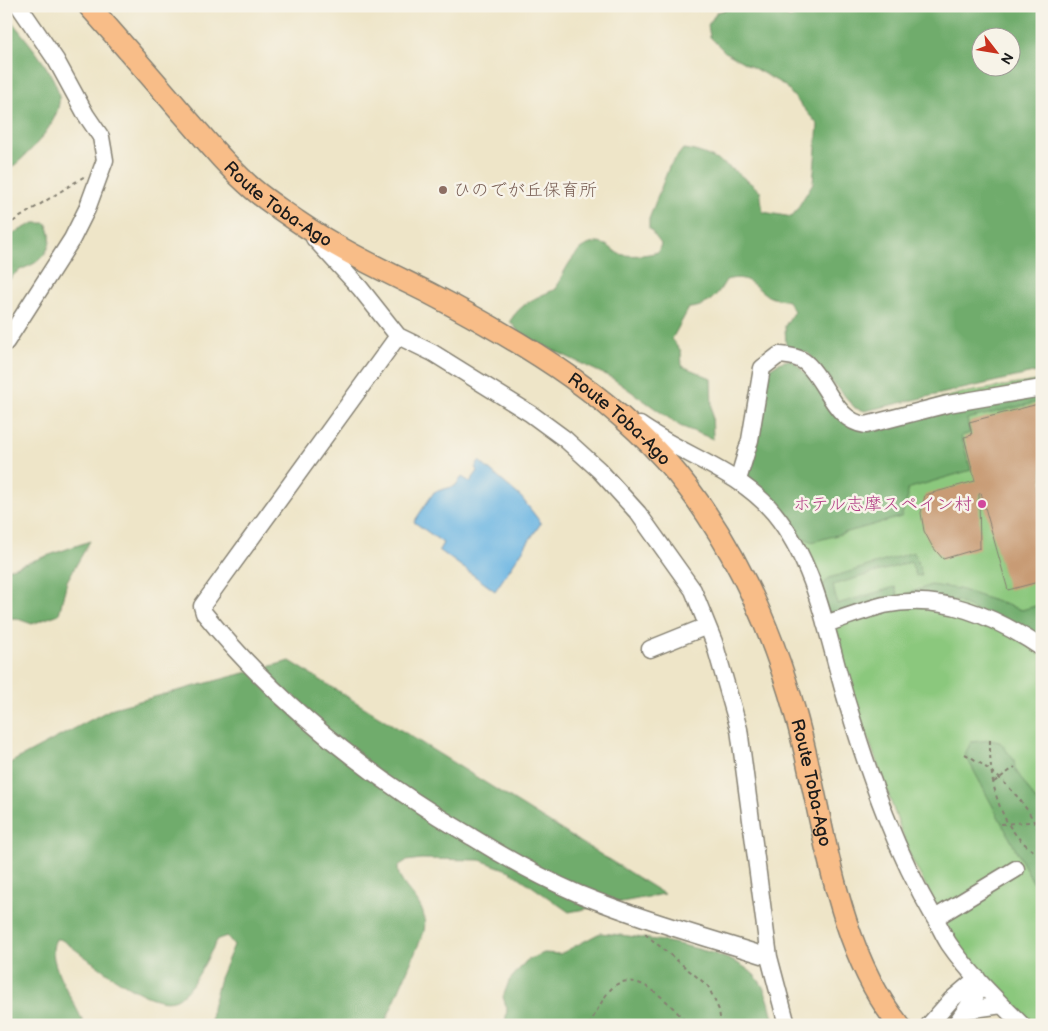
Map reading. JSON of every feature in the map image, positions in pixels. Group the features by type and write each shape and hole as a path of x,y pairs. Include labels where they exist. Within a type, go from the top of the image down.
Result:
{"main road":[{"name":"Route Toba-Ago","path":"89,6 226,163 255,191 301,224 347,251 515,340 585,386 651,444 688,488 722,537 754,602 780,662 796,717 845,918 865,969 896,1021"}],"street":[{"path":"6,342 72,239 87,209 105,160 101,136 86,115 56,60 19,6"},
{"path":"301,224 360,288 398,336 433,353 531,414 564,439 599,470 618,489 676,564 693,590 727,683 739,728 769,957 787,1025"},
{"path":"398,336 202,606 204,613 255,673 323,734 383,780 439,818 509,859 578,893 643,917 769,957"},
{"path":"738,480 750,440 762,368 779,355 793,356 807,364 841,412 856,424 866,425 948,404 1042,388"},
{"path":"585,386 664,442 738,480 764,501 800,551 825,624 848,708 895,841 918,890 948,943 977,978 1022,1025"},
{"path":"825,624 884,605 919,602 948,604 996,620 1042,648"},
{"path":"650,649 707,626"},
{"path":"935,918 1016,869"},
{"path":"951,1000 960,978 960,957"},
{"path":"929,1025 951,1000 977,978"},
{"path":"955,1025 976,995 977,978"},
{"path":"967,1010 1002,1005"}],"path":[{"path":"6,226 80,177 102,171"},
{"path":"990,740 994,782 1006,823 1017,838 1042,856"},
{"path":"965,754 1000,778 1027,810 1042,841"},
{"path":"994,782 1015,767"},
{"path":"1001,824 1042,821"},
{"path":"643,917 642,931 708,986 719,1010 721,1025"},
{"path":"590,1025 611,988 627,981 647,986 688,1025"}],"green space":[{"path":"740,6 765,6 790,18 814,6 1042,6 1042,371 865,411 855,408 808,353 786,346 785,326 794,311 788,301 772,298 740,278 726,280 711,300 702,305 689,308 672,339 681,351 682,366 711,378 713,439 680,426 612,378 521,335 510,321 514,315 530,301 556,289 568,264 581,249 597,243 606,245 619,254 624,255 658,252 661,244 649,228 649,219 669,167 683,149 704,154 724,164 760,191 763,212 792,217 813,183 818,125 784,85 725,52 710,37 708,25 717,12"},
{"path":"6,14 48,69 58,93 59,103 57,112 46,132 22,159 6,172"},
{"path":"34,223 46,223 49,229 50,240 47,250 40,259 21,269 6,284 6,237"},
{"path":"792,359 855,427 1042,395 1042,401 967,419 970,433 961,436 971,470 907,489 908,497 901,517 812,542 793,532 767,496 745,475 768,370 778,363"},
{"path":"812,361 826,374 850,412 858,417 870,418 962,393 1042,380 1042,1025 1028,1025 957,945 911,858 824,615 805,546 741,477"},
{"path":"90,541 67,581 59,614 32,624 15,618 6,619 6,570"},
{"path":"914,552 922,575 916,576 911,562 833,585 837,604 895,587 898,597 931,585 959,589 1022,610 1042,604 1042,643 956,601 831,617 821,596 824,584 829,578"},
{"path":"290,661 664,894 569,912 510,871 480,860 421,859 406,861 398,866 399,875 422,911 425,920 424,932 384,1025 211,1025 212,1008 220,978 234,945 227,936 218,939 197,978 186,992 180,997 168,1001 153,998 136,991 71,946 60,939 56,939 53,948 57,970 84,1025 6,1025 6,765 113,708"},
{"path":"990,740 1000,742 1014,760 1015,769 1042,810 1042,899 965,754 971,742"},
{"path":"600,933 683,945 728,959 745,968 761,983 768,1000 774,1025 505,1025 507,1009 503,997 509,981 526,961 544,953 560,954"}],"water":[{"path":"479,461 521,497 541,523 495,591 439,550 443,543 414,522 434,492 455,486 462,477 470,482 478,471 475,468"}],"building":[{"name":"ホテル志摩スペイン村","path":"1042,403 1042,581 1008,590 981,493 979,494 980,548 943,559 932,546 924,531 921,513 925,495 975,481 964,437 972,435 969,422"}],"place":[{"name":"ひのでが丘保育所","path":"443,190"},
{"name":"ホテル志摩スペイン村","path":"982,504"}]}
